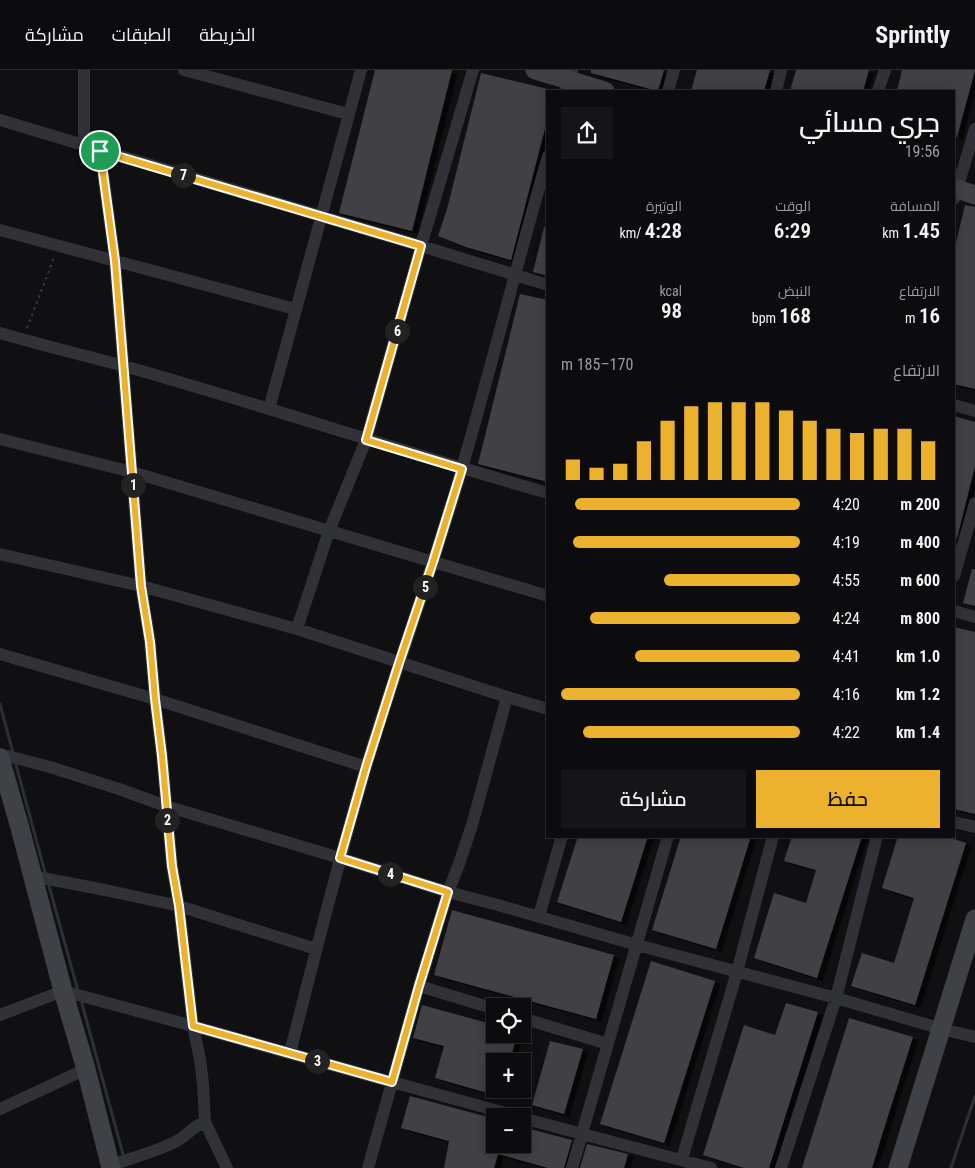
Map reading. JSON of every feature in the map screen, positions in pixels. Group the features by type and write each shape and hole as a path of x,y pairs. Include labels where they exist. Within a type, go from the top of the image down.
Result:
{"street":[{"path":"84,70 84,146"},
{"path":"184,70 223,75 348,114"},
{"path":"269,409 361,70"},
{"path":"298,629 329,531 366,440 473,70"},
{"path":"535,70 602,90"},
{"path":"668,90 674,70"},
{"path":"776,90 781,70"},
{"path":"878,90 885,70"},
{"path":"0,120 546,285"},
{"path":"975,129 955,192 975,195"},
{"path":"100,151 115,261 141,586 150,642 172,866 179,906 193,1026 200,1059 205,1122 227,1168"},
{"path":"290,1053 340,858 366,767 462,469 546,163"},
{"path":"0,230 295,309"},
{"path":"0,333 123,366 462,469 546,492"},
{"path":"955,405 975,411"},
{"path":"0,439 132,472 546,595"},
{"path":"955,573 975,503"},
{"path":"0,554 141,586 298,629 507,698 546,708"},
{"path":"955,611 975,617"},
{"path":"0,654 155,699 366,767"},
{"path":"368,1168 419,986 448,892 460,864 472,825 507,698"},
{"path":"0,754 50,767 166,806 448,892 975,1037"},
{"path":"0,758 111,1166 173,1143 185,1137 192,1128 205,1122"},
{"path":"955,822 975,827"},
{"path":"539,916 561,838"},
{"path":"572,1168 667,838"},
{"path":"682,1160 738,972 772,838"},
{"path":"781,1168 836,998 876,838"},
{"path":"32,876 179,906 316,949"},
{"path":"898,1168 975,919"},
{"path":"419,986 486,1006"},
{"path":"0,1016 63,991 488,1108"},
{"path":"531,1021 608,1044"},
{"path":"0,1109 86,1070"},
{"path":"531,1120 711,1168"}],"path":[{"path":"23,340 58,246"}],"building":[{"path":"375,70 452,70 412,231 339,213"},
{"path":"591,70 664,70 658,90 591,73"},
{"path":"697,70 770,70 764,90 691,90"},
{"path":"796,70 869,70 863,90 790,90"},
{"path":"902,70 975,70 957,137 955,137 955,90 897,90"},
{"path":"481,73 548,89 546,90 546,125 511,260 466,247 438,236 447,209"},
{"path":"965,205 975,207 975,389 955,384 955,247"},
{"path":"544,227 546,228 546,275 533,272"},
{"path":"520,294 546,300 546,481 478,464"},
{"path":"955,416 975,422 975,466 957,538 955,537"},
{"path":"972,569 975,569 975,606 963,603"},
{"path":"955,627 975,632 975,814 955,809"},
{"path":"577,838 647,838 621,922 557,902"},
{"path":"680,838 750,838 716,949 652,930"},
{"path":"791,838 861,838 817,978 754,958 774,893 806,903 816,870 784,861"},
{"path":"897,838 950,838 966,843 915,1005 851,986 862,953 894,963 914,898 882,888"},
{"path":"452,910 614,955 596,1019 531,1001 531,998 519,998 434,975"},
{"path":"651,961 715,981 664,1143 600,1124"},
{"path":"786,1003 818,1012 769,1168 744,1168 703,1155 744,1025 775,1035"},
{"path":"422,1005 486,1023 486,1043 515,1043 512,1053 486,1053 486,1092 435,1078 444,1046 413,1038"},
{"path":"849,1018 913,1037 872,1168 802,1168"},
{"path":"550,1041 583,1049 564,1114 532,1105"},
{"path":"410,1096 486,1117 486,1153 531,1153 531,1129 572,1140 564,1168 548,1168 498,1154 494,1168 444,1168 449,1141 401,1128"},
{"path":"587,1144 628,1154 624,1168 580,1168"}],"waterway":[{"path":"0,704 13,753"},
{"path":"15,761 46,876"},
{"path":"48,882 78,991"},
{"path":"81,1000 124,1158"},
{"path":"951,1168 975,1096"}],"route":[{"path":"100,151 421,246 366,440 462,469 366,767 340,858 448,892 392,1082 193,1026 179,906 172,866 150,642 141,586 115,261 100,151"}]}
